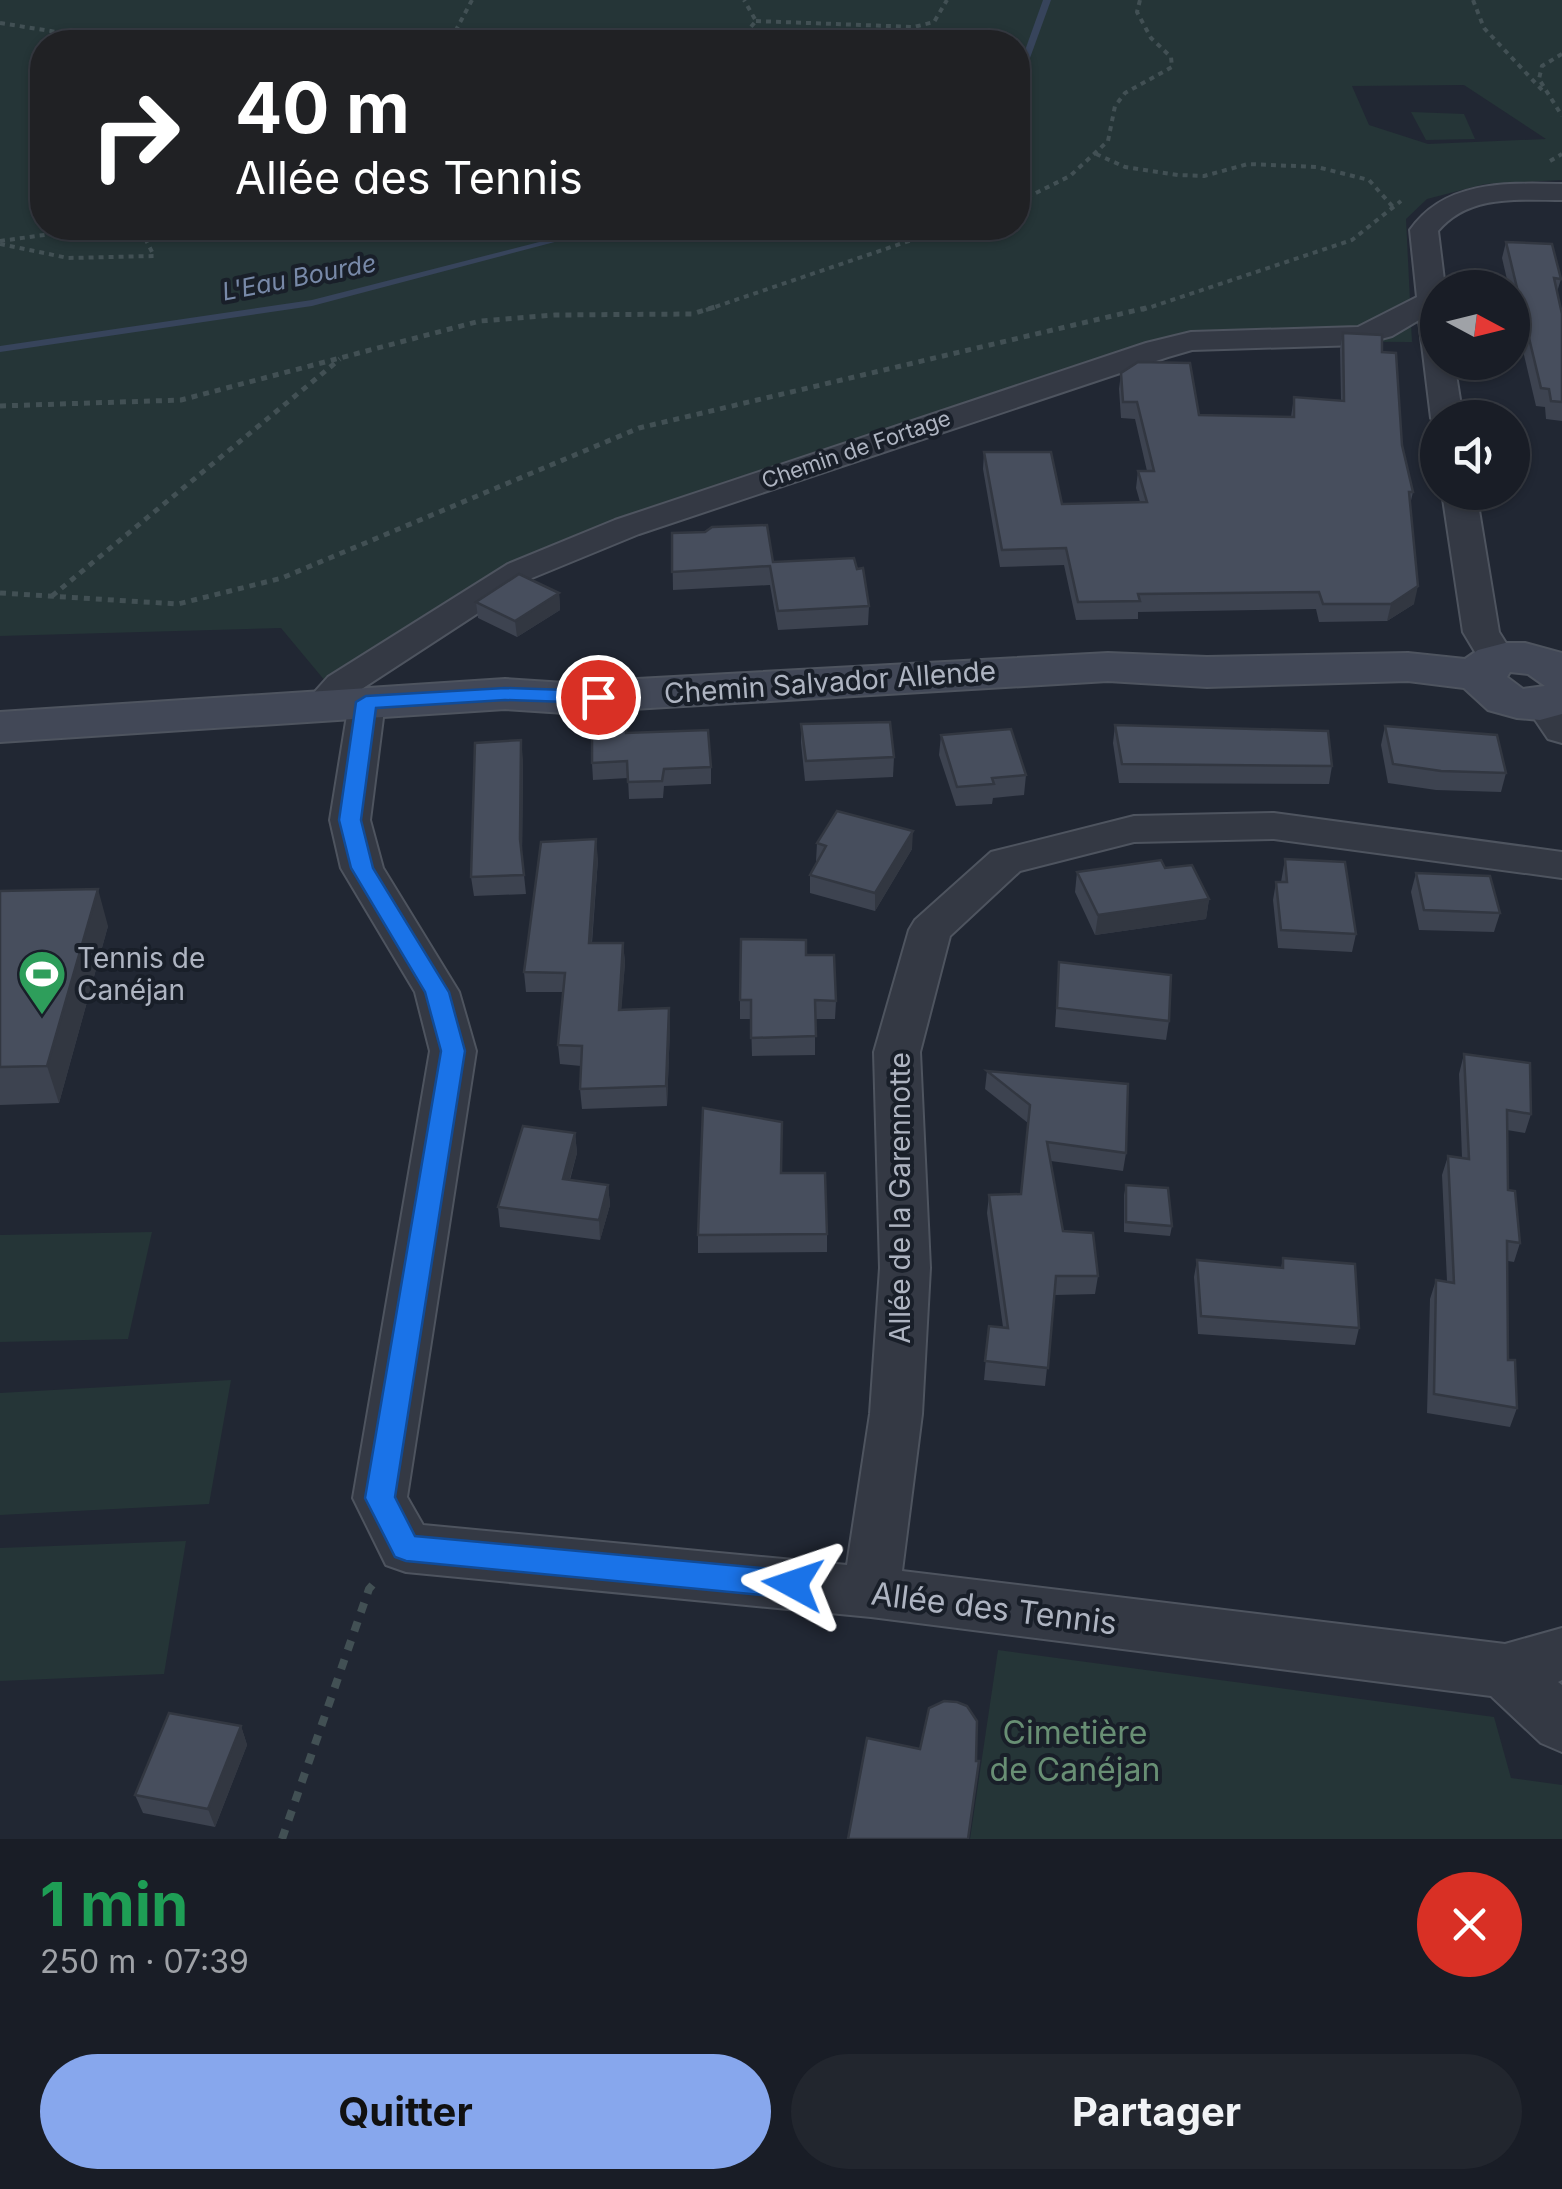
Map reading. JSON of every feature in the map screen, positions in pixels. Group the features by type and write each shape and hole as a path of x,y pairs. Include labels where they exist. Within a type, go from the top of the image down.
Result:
{"street":[{"path":"1427,270 1424,230 1432,217 1450,204 1501,192 1562,192"},
{"name":"Chemin de Fortage","path":"343,704 341,685 520,570 627,528 1157,350 1191,341 1359,336 1381,330 1420,307"},
{"path":"1462,510 1489,667 1485,685 1510,702 1557,702"},
{"name":"Chemin Salvador Allende","path":"0,727 505,694 564,698 1108,667 1240,672 1489,667"},
{"path":"343,704 350,820 362,868 437,992 453,1051 380,1498 406,1548"},
{"name":"Allée de la Garennotte","path":"871,1592 896,1414 905,1268 897,1052 930,930 1006,861 1134,829 1274,826 1562,865"},
{"name":"Allée des Tennis","path":"406,1548 871,1592 1506,1672 1562,1654"},
{"path":"1506,1672 1562,1724"}],"path":[{"path":"456,30 472,0"},
{"path":"744,0 756,21"},
{"path":"756,21 914,27 934,22 947,0"},
{"path":"1030,196 1070,176 1096,154 1108,140 1115,106 1125,93 1172,66 1137,12 1140,0"},
{"path":"1473,0 1484,28 1562,116"},
{"path":"748,30 756,21"},
{"path":"0,24 40,30"},
{"path":"1542,90 1542,66 1562,54"},
{"path":"1096,154 1126,167 1178,175 1204,176 1248,164 1317,167 1370,180 1392,208"},
{"path":"1542,165 1562,154"},
{"path":"0,593 178,604 282,578 640,428 1130,314 1352,240 1404,198"},
{"path":"0,242 30,238"},
{"path":"0,242 68,258 154,256 146,240"},
{"path":"0,406 181,400 480,321 555,314 692,314 765,294 914,240"},
{"path":"51,596 344,355"},
{"path":"282,1839 369,1589 406,1548"}],"green space":[{"path":"0,0 1562,0 1562,180 1485,184 1427,199 1406,219 1412,342 1191,341 627,527 326,682 281,628 0,636","holes":["1464,85 1546,139 1428,144 1369,125 1352,86"]},
{"path":"1411,112 1464,114 1475,139 1426,140"},
{"path":"152,1232 128,1339 0,1342 0,1235"},
{"path":"231,1380 209,1504 0,1515 0,1393"},
{"path":"186,1541 164,1674 0,1681 0,1548"},
{"name":"Cimetière de Canéjan","path":"998,1650 1494,1717 1511,1778 1562,1785 1562,1839 970,1839"}],"building":[{"path":"1506,242 1552,244 1561,279 1554,278 1562,314 1562,402 1551,401 1549,389 1541,388 1530,342 1530,270 1513,270"},
{"path":"1343,333 1382,335 1382,352 1396,353 1402,445 1413,492 1409,492 1418,586 1391,604 1323,604 1319,592 1138,594 1140,601 1078,602 1066,548 1002,550 984,452 1051,452 1062,504 1147,502 1138,471 1154,471 1137,402 1123,402 1121,373 1138,362 1190,363 1199,415 1294,417 1294,397 1344,401"},
{"path":"767,525 773,562 854,558 857,569 863,568 869,606 778,611 770,566 672,572 672,533"},
{"path":"519,574 559,593 515,621 476,602"},
{"path":"890,722 894,757 806,761 801,724"},
{"path":"1115,725 1328,731 1332,766 1122,764"},
{"path":"626,726 626,733 708,730 711,767 664,769 662,781 628,782 627,761 592,763 592,727"},
{"path":"1385,726 1497,735 1506,773 1441,771 1393,764"},
{"path":"1011,729 1026,775 992,778 994,784 957,787 941,735"},
{"path":"521,740 520,839 524,875 471,877 475,743"},
{"path":"837,811 913,831 875,893 810,875 826,846 817,843"},
{"path":"596,839 589,943 623,943 619,1010 669,1008 666,1086 580,1089 582,1046 558,1045 565,973 524,972 541,842"},
{"path":"1285,859 1345,862 1356,934 1281,930 1276,882 1287,882"},
{"path":"1161,860 1165,868 1192,865 1209,899 1098,915 1077,872"},
{"path":"1416,873 1490,876 1500,913 1424,910"},
{"name":"Tennis de Canéjan","path":"98,889 47,1066 0,1067 0,891"},
{"path":"741,939 806,940 806,955 834,955 836,1001 815,1000 816,1036 751,1038 751,1000 740,1000"},
{"path":"1059,962 1171,975 1169,1021 1057,1008"},
{"path":"1464,1054 1530,1063 1531,1114 1507,1110 1508,1190 1515,1191 1520,1243 1507,1241 1508,1360 1515,1360 1517,1408 1434,1394 1436,1280 1454,1283 1448,1156 1469,1159"},
{"path":"987,1071 1128,1084 1126,1153 1047,1142 1063,1231 1093,1233 1098,1276 1056,1276 1048,1368 985,1361 989,1326 1008,1328 989,1195 1021,1194 1030,1105"},
{"path":"703,1108 782,1122 781,1173 825,1173 827,1234 698,1235"},
{"path":"523,1126 575,1133 563,1179 608,1185 599,1220 498,1207"},
{"path":"1126,1185 1168,1188 1172,1226 1126,1222"},
{"path":"1283,1258 1355,1264 1359,1328 1201,1316 1197,1260 1283,1268"},
{"path":"944,1701 967,1706 977,1721 979,1761 968,1839 848,1839 867,1738 920,1749 929,1708"},
{"path":"169,1713 241,1726 208,1809 135,1795"}],"waterway":[{"name":"L'Eau Bourde","path":"1030,47 1047,0"},
{"name":"L'Eau Bourde","path":"0,349 312,303 556,240"}],"place":[{"name":"Tennis de Canéjan","path":"42,1016"}],"route":[{"path":"598,697 505,694 366,702 350,820 362,868 437,992 453,1051 380,1498 406,1548 793,1584"}]}
